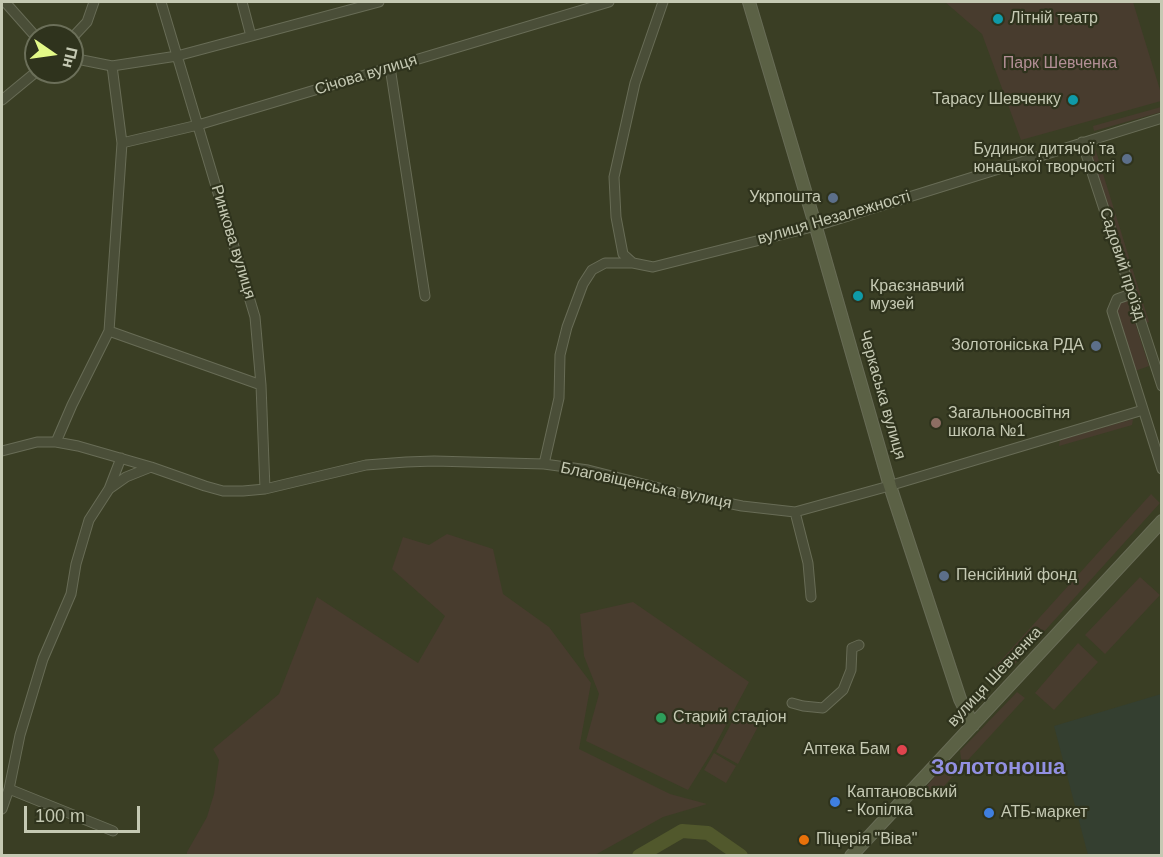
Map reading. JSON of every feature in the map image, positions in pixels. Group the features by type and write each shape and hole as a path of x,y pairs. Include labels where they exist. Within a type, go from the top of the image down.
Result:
{"street":[{"path":"5,2 24,24"},
{"path":"84,25 94,2"},
{"name":"Ринкова вулиця","path":"161,2 255,317 261,385 265,489"},
{"path":"242,2 251,36"},
{"path":"84,60 112,66 177,56 379,2"},
{"name":"Січова вулиця","path":"122,143 198,125 609,2"},
{"path":"633,263 623,254 616,217 614,177 635,83 663,2"},
{"name":"Черкаська вулиця","path":"749,2 890,486 960,699 973,725"},
{"path":"56,442 109,331 122,143 112,66"},
{"path":"390,67 425,296"},
{"path":"2,100 24,82"},
{"name":"вулиця Незалежності","path":"544,464 560,398 560,355 567,327 583,284 591,270 605,263 633,263 653,267 816,226 1161,118"},
{"name":"Садовий проїзд","path":"1082,142 1161,386"},
{"path":"1131,294 1117,299 1112,312 1161,469"},
{"path":"109,331 261,385"},
{"name":"Благовіщенська вулиця","path":"2,451 37,442 56,442 151,466 205,486 243,491 265,489 366,465 434,461 544,464 588,470 745,507 795,512 1143,410"},
{"path":"2,809 9,789 20,735 43,659 71,594 76,564 89,520 109,489 121,458"},
{"path":"109,489 126,477 151,466"},
{"path":"795,512 808,563 811,597"},
{"name":"вулиця Шевченка","path":"851,855 1161,521"},
{"path":"792,703 823,708 843,690 851,670 852,648 859,645"},
{"path":"9,789 113,831"}],"shaded area":[{"path":"1161,694 1161,855 1088,855 1054,726"}],"green space":[{"name":"Парк Шевченка","path":"945,2 1133,2 1161,93 1161,101 1021,140 982,34"},
{"path":"1161,107 1161,112 1094,131 1093,126"},
{"path":"1095,148 1149,322 1144,324 1090,149"},
{"path":"1128,301 1149,366 1135,371 1116,313 1117,304"},
{"path":"1133,419 1132,425 1059,446 1060,440"},
{"path":"1151,494 1160,503 995,686 985,678"},
{"path":"447,534 493,549 503,594 549,627 591,683 579,749 670,794 707,804 663,817 595,855 187,855 207,817 214,794 219,760 213,749 279,694 317,597 418,663 445,616 392,569 403,537 429,545"},
{"path":"1140,577 1160,595 1105,654 1085,635"},
{"name":"Старий стадіон","path":"633,602 749,682 711,753 688,790 586,741 599,694 584,656 580,614"},
{"path":"1078,643 1098,662 1054,710 1035,693"},
{"path":"1017,692 1025,698 934,797 924,789 946,764 962,766 960,751"},
{"path":"739,709 761,721 738,764 716,752"},
{"path":"714,753 736,766 726,783 704,770"}],"waterway":[{"path":"639,856 682,831 708,833 741,856"}],"place":[{"name":"Літній театр","path":"998,19"},
{"name":"Тарасу Шевченку","path":"1073,100"},
{"name":"Будинок дитячої та юнацької творчості","path":"1127,159"},
{"name":"Укрпошта","path":"833,198"},
{"name":"Краєзнавчий музей","path":"858,296"},
{"name":"Золотоніська РДА","path":"1096,346"},
{"name":"Загальноосвітня школа №1","path":"936,423"},
{"name":"Пенсійний фонд","path":"944,576"},
{"name":"Старий стадіон","path":"661,718"},
{"name":"Аптека Бам","path":"902,750"},
{"name":"Каптановський - Копілка","path":"835,802"},
{"name":"АТБ-маркет","path":"989,813"},
{"name":"Піцерія \"Віва\"","path":"804,840"}],"district":[{"name":"Золотоноша","path":"998,768"}]}
